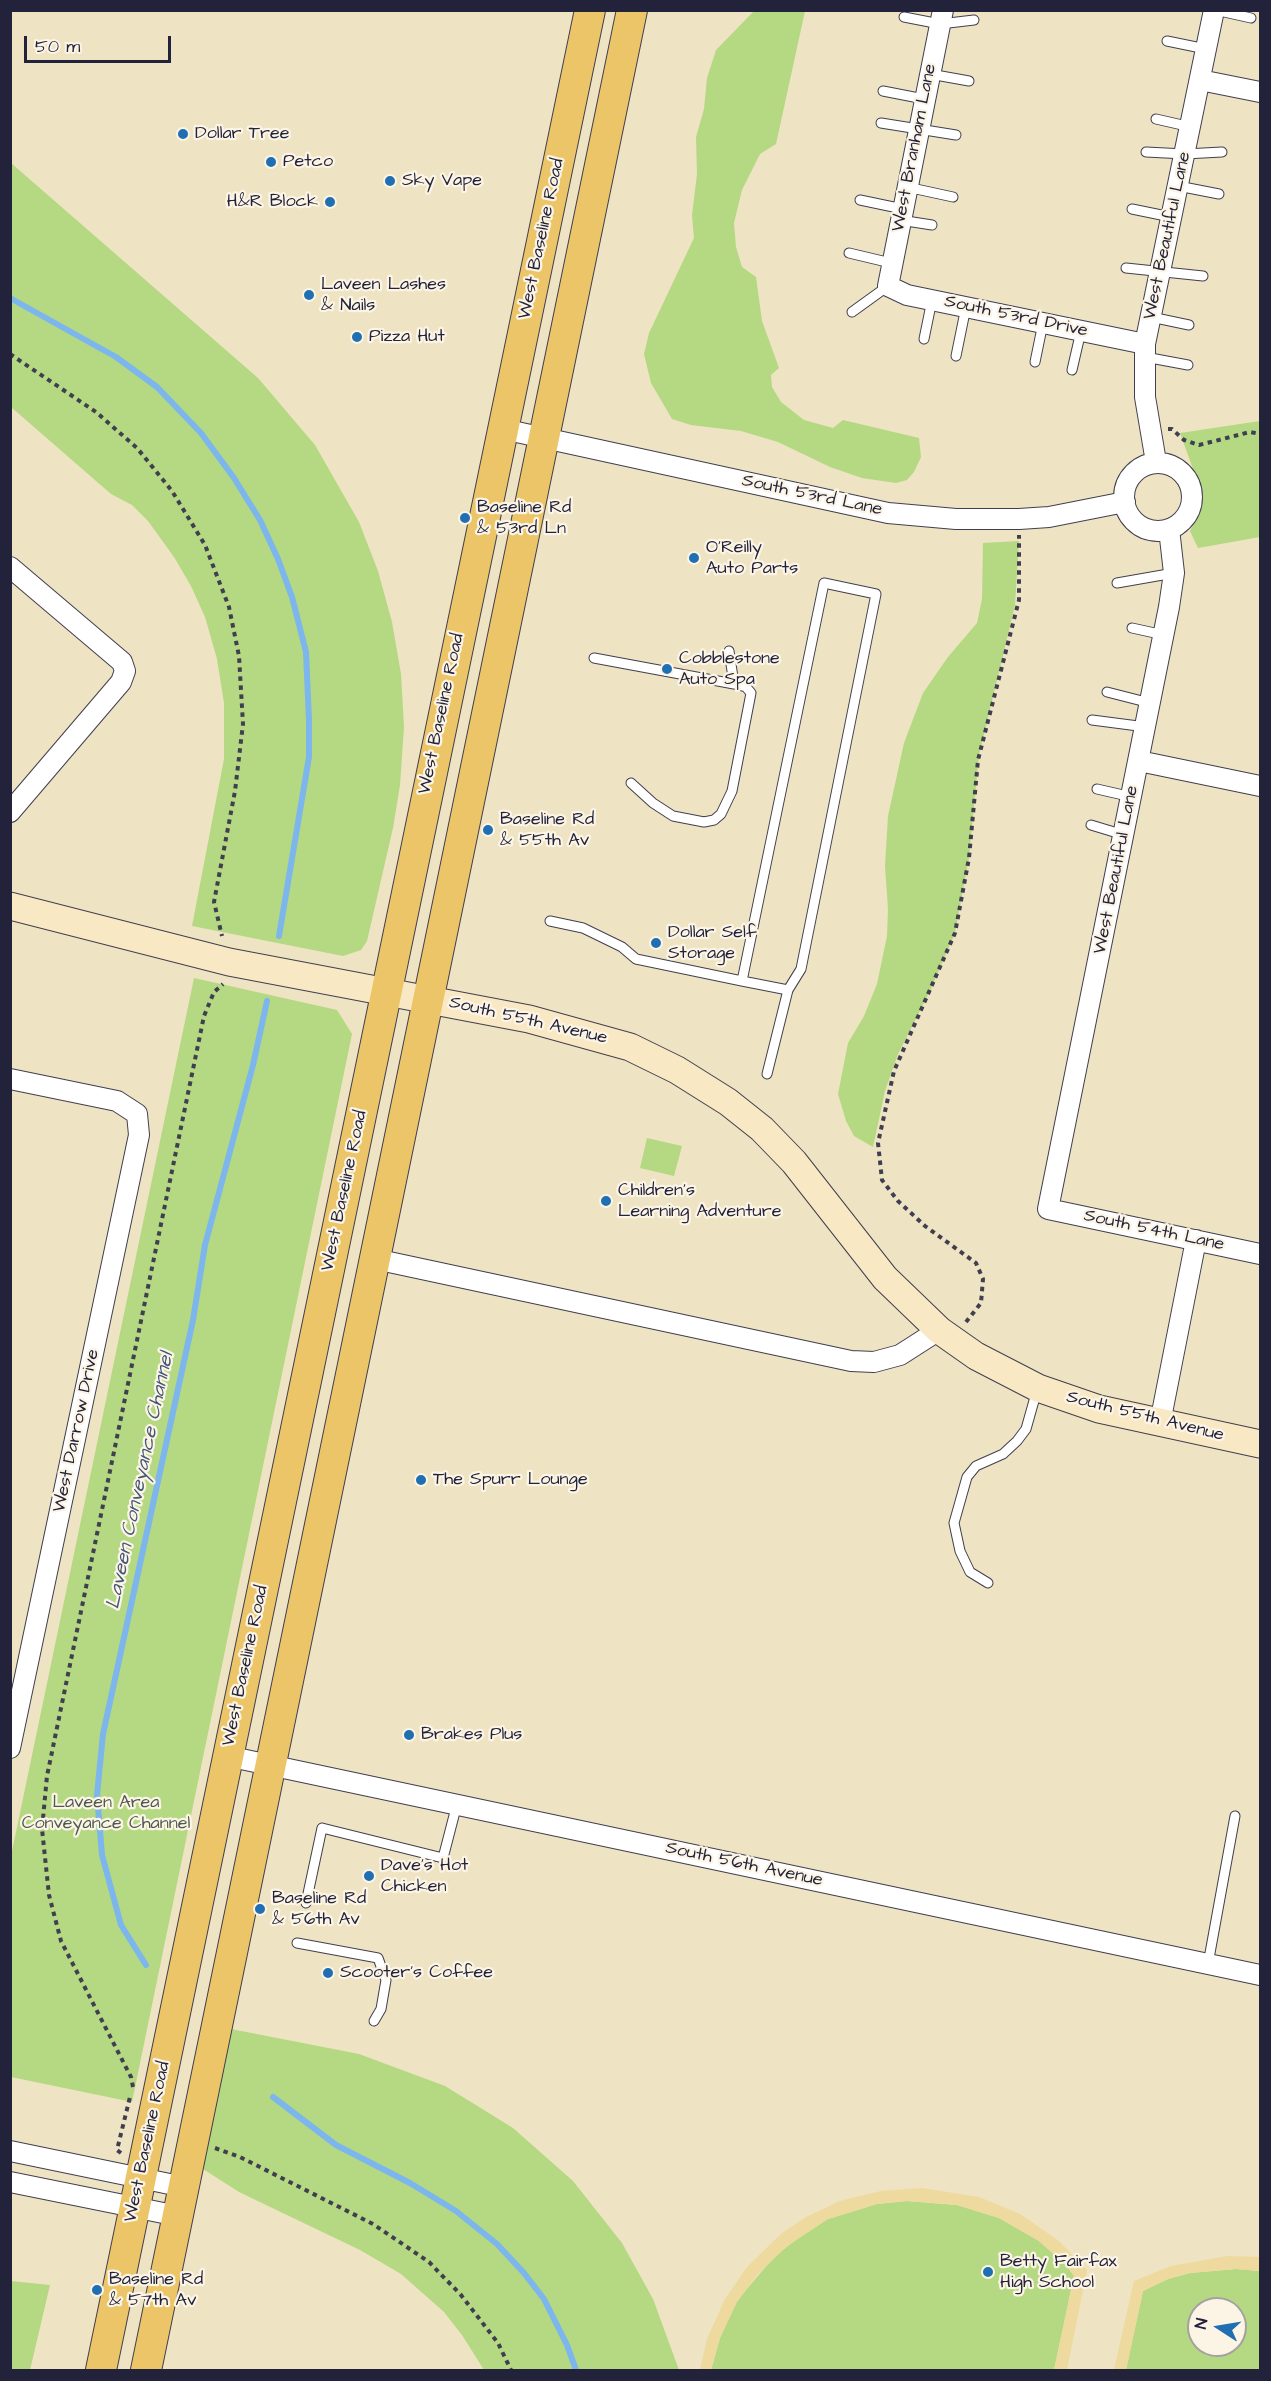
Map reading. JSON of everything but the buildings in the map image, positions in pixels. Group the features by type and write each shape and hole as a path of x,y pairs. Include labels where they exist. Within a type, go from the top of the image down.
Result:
{"main road":[{"name":"West Baseline Road","path":"101,2370 590,10"},
{"path":"146,2370 632,10"}],"street":[{"name":"West Beautiful Lane","path":"1156,462 1145,397 1145,350 1215,10"},
{"name":"West Branham Lane","path":"888,286 941,17"},
{"path":"1200,80 1260,92"},
{"name":"South 53rd Drive","path":"888,286 907,295 1081,331 1145,350"},
{"name":"South 53rd Lane","path":"503,429 888,513 956,519 1019,519 1049,517 1125,502"},
{"path":"1156,462 1177,468 1191,486 1190,508 1185,518 1168,529 1155,531 1135,522 1125,502 1125,491 1135,472 1156,462"},
{"name":"West Beautiful Lane","path":"1048,1209 1164,635 1174,573 1168,529"},
{"path":"10,567 122,662 125,672 121,682 10,812"},
{"path":"1139,761 1260,786"},
{"name":"South 55th Avenue","path":"10,906 254,967 551,1023 630,1047 677,1070 728,1102 762,1129 794,1162 885,1278 939,1330 976,1356 1038,1388 1099,1409 1260,1444"},
{"name":"West Darrow Drive","path":"10,1079 117,1101 137,1114 139,1135 10,1748"},
{"name":"South 54th Lane","path":"1048,1209 1260,1254"},
{"path":"1160,1423 1196,1240"},
{"path":"375,1259 851,1362 874,1362 900,1355 939,1330"},
{"name":"South 56th Avenue","path":"227,1756 1260,1975"},
{"path":"10,2151 184,2187"},
{"path":"10,2182 178,2216"}],"lane":[{"path":"1215,10 1251,18"},
{"path":"904,17 975,20"},
{"path":"1167,41 1206,49"},
{"path":"930,74 969,81"},
{"path":"883,91 924,99"},
{"path":"1156,119 1191,127"},
{"path":"881,123 956,135"},
{"path":"1146,152 1185,154 1222,152"},
{"path":"1178,186 1219,194"},
{"path":"907,187 952,197"},
{"path":"860,200 932,225"},
{"path":"1132,209 1172,217"},
{"path":"849,253 891,263"},
{"path":"1126,268 1203,276"},
{"path":"852,312 888,286"},
{"path":"924,339 932,300"},
{"path":"956,356 966,307"},
{"path":"1151,317 1189,325"},
{"path":"1035,362 1043,323"},
{"path":"1072,370 1081,331"},
{"path":"1145,350 1188,365"},
{"path":"1117,583 1174,573"},
{"path":"742,981 824,583 876,594 801,969 788,990 767,1074"},
{"path":"1132,628 1164,635"},
{"path":"729,651 735,684"},
{"path":"594,658 735,684 746,687 752,693 732,791 722,814 704,822 673,816 653,804 631,783"},
{"path":"1107,692 1150,704"},
{"path":"1092,720 1146,727"},
{"path":"1097,789 1132,797"},
{"path":"1091,825 1124,835"},
{"path":"550,921 583,928 622,947 636,959 788,990"},
{"path":"988,1583 970,1572 960,1551 954,1523 967,1476 976,1466 1003,1454 1017,1441 1026,1429 1038,1388"},
{"path":"306,1903 322,1828 443,1858 457,1804"},
{"path":"1208,1964 1235,1816"},
{"path":"297,1943 378,1958 386,1980 381,2009 374,2021"}],"path":[{"path":"1150,430 1172,429 1184,440 1199,445 1250,432 1260,434"},
{"path":"939,1330 969,1321 981,1303 983,1279 976,1263 925,1226 898,1201 882,1180 878,1143 894,1071 955,933 969,858 978,760 1019,600 1019,519"},
{"path":"210,2157 212,2147 240,2157 373,2224 429,2262 461,2295 498,2343 511,2370"}],"green space":[{"path":"754,11 805,11 776,144 760,154 742,190 734,223 736,247 742,267 756,277 762,321 779,368 771,375 772,387 781,402 804,420 833,428 843,420 919,438 921,457 914,472 907,480 896,483 862,478 830,467 778,442 741,431 691,425 672,419 651,383 644,354 649,333 694,238 692,215 697,174 696,137 704,109 707,78 716,50"},
{"path":"11,163 258,378 315,445 359,522 378,571 392,622 401,674 404,727 400,785 393,828 367,941 361,950 343,956 192,926 224,759 224,703 217,659 205,617 191,586 174,557 148,521 132,505 111,494 11,407"},
{"path":"1260,421 1260,537 1198,548 1190,531 1198,515 1201,491 1180,433"},
{"path":"1019,541 1015,605 979,755 969,858 955,933 930,991 898,1054 885,1091 873,1147 854,1136 846,1121 838,1094 848,1043 864,1016 877,984 887,936 885,866 888,816 904,743 923,693 948,657 977,623 982,599 983,543"},
{"name":"Laveen Area Conveyance Channel","path":"194,978 337,1010 352,1034 132,2102 11,2077 11,1856"},
{"path":"647,1138 682,1146 674,1176 640,1168"},
{"path":"231,2029 359,2054 445,2086 513,2128 573,2181 622,2243 653,2299 679,2370 484,2370 444,2312 401,2274 360,2250 239,2192 203,2169"},
{"path":"907,2201 957,2205 999,2218 1039,2241 1066,2265 1074,2276 1054,2370 711,2370 720,2338 736,2302 773,2258 799,2237 828,2219 877,2204"},
{"path":"1236,2269 1260,2271 1260,2370 1126,2370 1143,2291 1168,2279 1190,2273"},
{"path":"11,2281 50,2285 30,2370 11,2370"}],"sand":[{"path":"922,2188 979,2197 1020,2214 1059,2241 1087,2270 1067,2370 1054,2370 1074,2276 1066,2265 1039,2241 999,2218 957,2205 907,2201 877,2204 828,2219 786,2247 757,2275 737,2302 720,2338 711,2370 700,2370 707,2339 725,2299 747,2267 781,2234 806,2217 840,2201 881,2191"},
{"path":"1228,2256 1260,2257 1260,2271 1236,2269 1190,2273 1168,2279 1143,2291 1126,2370 1114,2370 1134,2281 1171,2266"}],"waterway":[{"name":"Laveen Conveyance Channel","path":"10,298 116,357 157,387 201,433 234,478 260,520 278,559 292,597 306,652 309,720 309,757 279,936"},
{"name":"Laveen Conveyance Channel","path":"146,1965 121,1925 102,1855 97,1795 103,1734 193,1320 205,1245 253,1065 267,1001"},
{"name":"Laveen Conveyance Channel","path":"273,2097 336,2145 410,2183 456,2211 497,2244 544,2299 567,2345 576,2370"}],"place":[{"name":"Dollar Tree","path":"183,134"},
{"name":"Petco","path":"271,162"},
{"name":"Sky Vape","path":"390,181"},
{"name":"H&R Block","path":"330,202"},
{"name":"Laveen Lashes & Nails","path":"309,295"},
{"name":"Pizza Hut","path":"357,337"},
{"name":"Baseline Rd & 53rd Ln","path":"465,518"},
{"name":"O'Reilly Auto Parts","path":"694,558"},
{"name":"Cobblestone Auto Spa","path":"667,669"},
{"name":"Baseline Rd & 55th Av","path":"488,830"},
{"name":"Dollar Self Storage","path":"656,943"},
{"name":"Children's Learning Adventure","path":"606,1201"},
{"name":"The Spurr Lounge","path":"421,1480"},
{"name":"Brakes Plus","path":"409,1735"},
{"name":"Dave's Hot Chicken","path":"369,1876"},
{"name":"Baseline Rd & 56th Av","path":"260,1909"},
{"name":"Scooter's Coffee","path":"328,1973"},
{"name":"Betty Fairfax High School","path":"988,2272"},
{"name":"Baseline Rd & 57th Av","path":"97,2290"}]}
